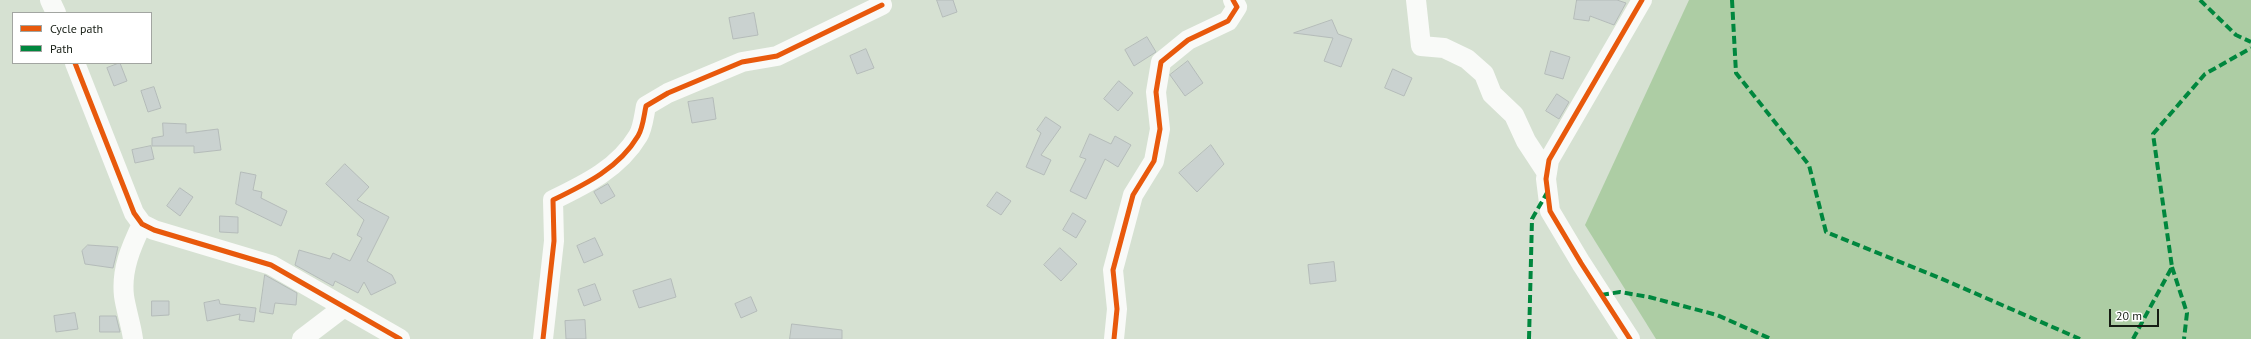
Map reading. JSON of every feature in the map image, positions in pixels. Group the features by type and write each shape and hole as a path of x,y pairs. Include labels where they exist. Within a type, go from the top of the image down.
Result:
{"street":[{"path":"50,0 56,12"},
{"path":"1114,339 1117,309 1112,270 1133,195 1154,161 1160,129 1156,92 1161,62 1188,40 1228,21 1237,7 1233,0"},
{"path":"1416,0 1421,46 1444,48 1467,59 1484,74 1492,94 1514,115 1526,141 1547,173"},
{"path":"1630,339 1581,263 1550,211 1546,179 1549,160 1642,0"},
{"path":"543,339 554,242 553,200 580,187 614,166 639,135 646,106 668,93 742,62 777,56 882,5"},
{"path":"75,64 134,213 142,224 154,230 271,265 400,339"},
{"path":"133,339 124,295 124,270 131,246 142,224"},
{"path":"302,339 344,307"}],"green space":[{"path":"1689,0 2251,0 2251,339 1656,339 1585,225"}],"building":[{"path":"937,0 953,0 957,12 943,17"},
{"path":"1577,0 1617,0 1626,3 1614,25 1590,16 1589,21 1574,19"},
{"path":"754,13 758,35 733,39 729,18"},
{"path":"1332,20 1338,34 1352,39 1341,67 1324,61 1333,38 1294,33"},
{"path":"1147,37 1156,52 1134,66 1125,50"},
{"path":"866,49 874,68 857,74 850,56"},
{"path":"1551,51 1570,57 1563,79 1545,74"},
{"path":"1188,61 1203,83 1185,96 1170,75"},
{"path":"120,64 127,81 114,86 107,68"},
{"path":"1393,69 1412,78 1404,96 1385,88"},
{"path":"1119,81 1133,93 1118,111 1104,99"},
{"path":"154,87 161,108 148,112 141,91"},
{"path":"1557,94 1569,102 1559,119 1546,111"},
{"path":"713,98 716,119 692,123 688,102"},
{"path":"1046,117 1061,127 1041,155 1051,160 1044,175 1026,167 1041,133 1037,130"},
{"path":"163,123 186,124 186,133 218,129 221,150 194,153 194,146 152,146 152,138 163,136"},
{"path":"1090,134 1111,144 1115,136 1131,145 1118,167 1105,159 1086,199 1070,191 1086,159 1080,157"},
{"path":"1211,145 1224,164 1197,192 1179,173"},
{"path":"151,146 154,159 135,163 132,150"},
{"path":"345,164 369,187 357,200 389,217 367,261 392,275 396,283 371,295 364,282 358,293 335,281 333,286 295,265 299,250 330,259 333,253 350,261 362,238 357,235 364,220 326,184"},
{"path":"241,172 256,175 253,190 262,192 261,198 287,211 281,226 236,204"},
{"path":"608,184 615,196 601,204 594,192"},
{"path":"180,188 193,197 180,216 167,206"},
{"path":"997,192 1011,201 1001,215 987,206"},
{"path":"1073,213 1086,221 1076,238 1063,230"},
{"path":"220,216 238,217 238,233 220,232"},
{"path":"595,238 603,255 584,263 577,246"},
{"path":"88,245 118,247 113,268 85,264 82,251"},
{"path":"1060,248 1077,264 1061,281 1044,265"},
{"path":"1334,262 1336,281 1310,284 1308,265"},
{"path":"265,275 297,293 296,305 275,303 273,314 260,312"},
{"path":"671,279 676,297 639,308 633,291"},
{"path":"595,284 601,300 584,306 578,290"},
{"path":"751,297 757,311 741,318 735,304"},
{"path":"219,300 220,304 256,308 254,322 239,320 240,314 207,321 204,303"},
{"path":"152,301 169,301 169,315 152,316"},
{"path":"75,313 78,329 56,332 54,316"},
{"path":"100,316 116,316 120,332 100,332"},
{"path":"585,320 586,339 566,339 565,321"},
{"path":"792,324 842,330 842,339 790,339"}],"marked path":[{"path":"1732,0 1736,73 1809,165 1826,232 1940,278 2080,339"},
{"path":"2200,0 2236,35 2251,42"},
{"path":"2133,339 2172,267 2153,134 2205,74 2251,48"},
{"path":"1529,339 1532,219 1548,191"},
{"path":"2172,267 2187,313 2184,339"},
{"path":"1601,295 1620,292 1649,297 1717,315 1771,339"}],"cycle path":[{"path":"1114,339 1117,309 1113,270 1133,195 1154,161 1160,129 1156,92 1161,62 1188,40 1228,21 1237,7 1233,0"},
{"path":"1630,339 1581,263 1550,211 1546,179 1549,160 1642,0"},
{"path":"543,339 554,241 553,200 578,188 601,174 621,157 640,133 646,106 668,93 742,62 777,56 882,5"},
{"path":"75,64 134,213 142,224 154,230 271,265 400,339"}]}
